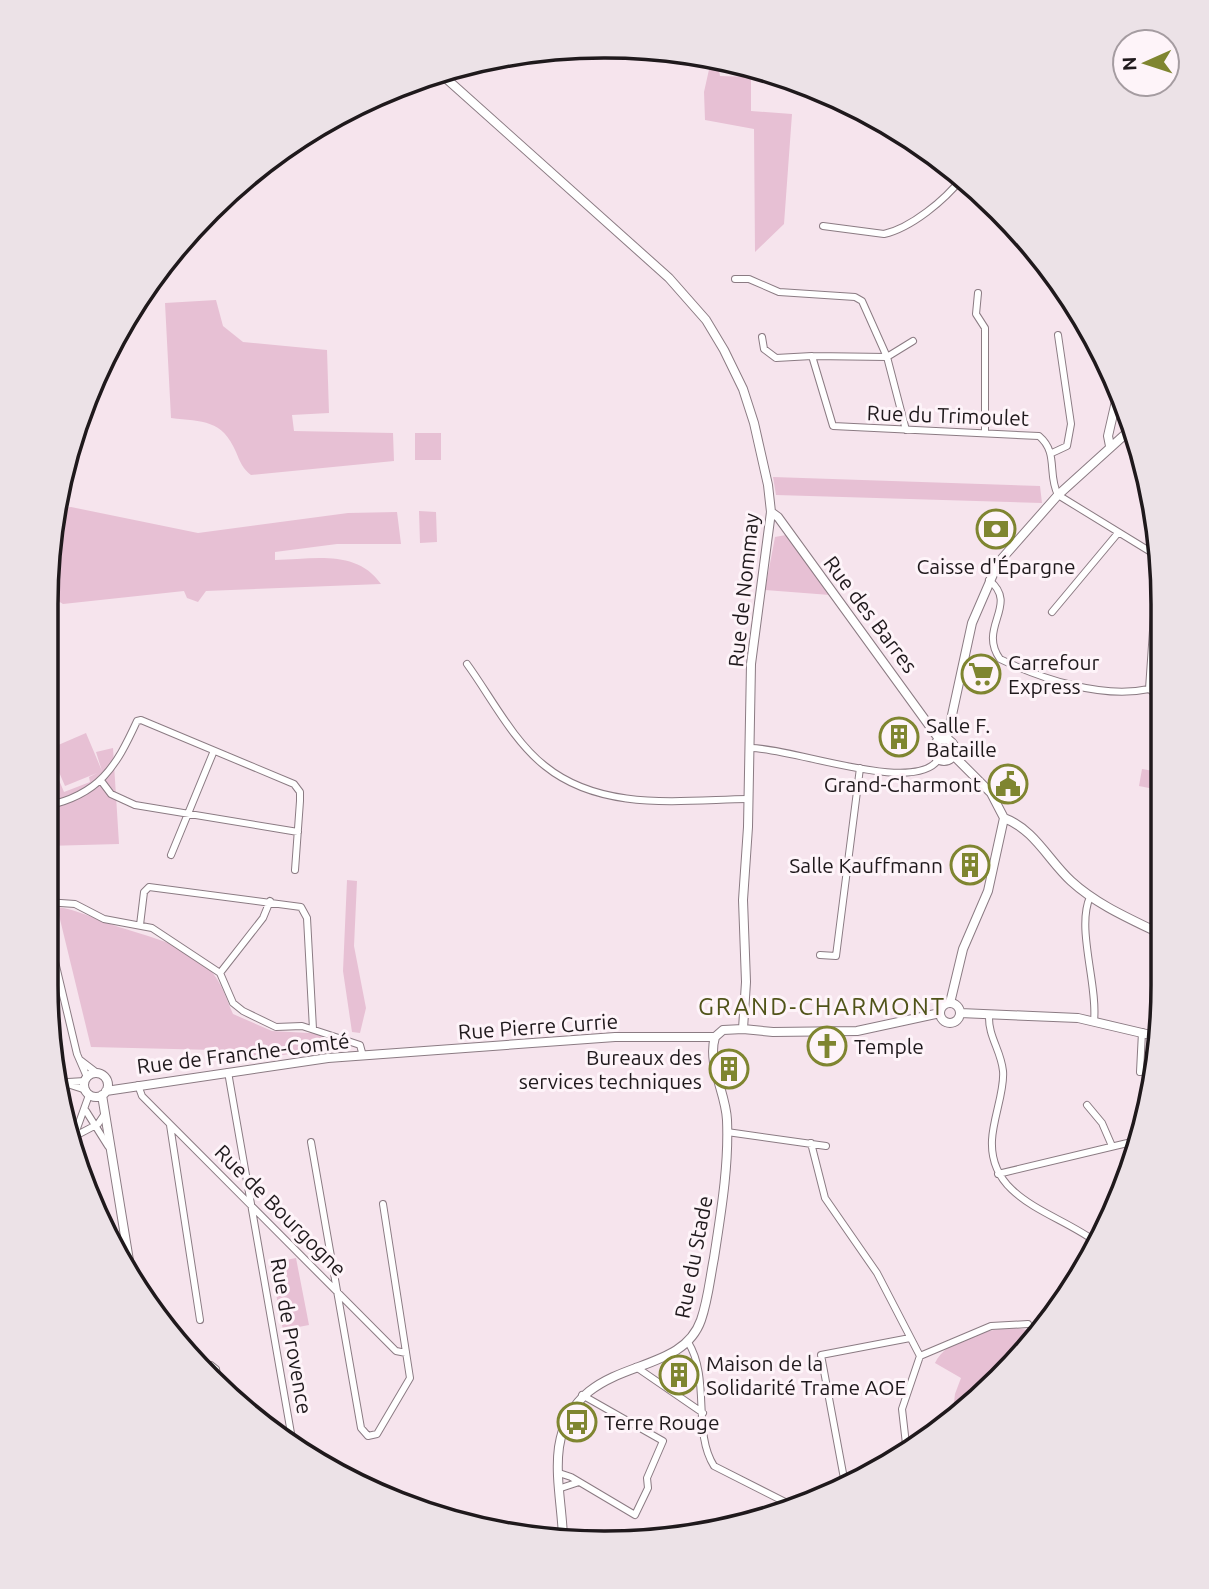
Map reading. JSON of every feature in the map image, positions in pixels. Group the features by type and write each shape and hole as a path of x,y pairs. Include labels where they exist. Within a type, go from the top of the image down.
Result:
{"street":[{"name":"Rue de Nommay","path":"449,81 657,266 706,320 743,389 763,460 771,512 751,664 743,900 746,982 743,1029"},
{"path":"823,226 884,234 893,232 932,206 955,185"},
{"path":"735,279 750,278 779,292 855,297 862,301 887,356 906,430"},
{"path":"978,293 976,314 985,328 985,433"},
{"path":"1058,335 1071,424 1067,446 1052,453 1054,486 1058,495 1149,551"},
{"path":"762,337 764,349 776,358 887,356 913,341"},
{"name":"Rue du Trimoulet","path":"812,356 833,426 1031,434 1045,441 1052,453"},
{"path":"1110,446 1108,436 1114,408"},
{"path":"938,760 933,752 943,739 972,623 989,580 1001,559 1058,495 1124,435"},
{"name":"Rue des Barres","path":"771,512 778,517 943,739"},
{"path":"1052,612 1118,533"},
{"path":"989,580 998,588 1002,599 991,636 1000,659 1093,688 1124,692 1149,690 1151,662"},
{"path":"467,664 520,739 544,766 566,780 603,794 637,801 748,799"},
{"path":"58,802 102,782 118,761 137,721 142,720 213,753 294,784 300,792 295,870"},
{"path":"943,739 954,743 954,756 990,793 1004,818 1035,841 1068,879 1090,897 1151,929"},
{"path":"750,748 768,747 860,768 923,772 938,760 949,761 954,756"},
{"path":"171,855 213,753"},
{"path":"820,955 836,956 860,768"},
{"path":"102,782 111,794 121,800 187,815 298,832"},
{"path":"950,1003 963,949 988,891 1004,818"},
{"path":"139,925 144,892 149,887 301,907 307,918 313,1029"},
{"path":"1090,897 1086,916 1094,1021"},
{"path":"220,973 262,918 270,901"},
{"path":"58,903 75,904 104,919 152,928 220,973 238,1008 276,1027 313,1029 360,1045 363,1056"},
{"path":"58,983 86,1086 86,1109 77,1130"},
{"path":"743,1029 773,1032 857,1031 940,1013 945,1004 950,1003 959,1008 960,1013 958,1018 947,1022 940,1013"},
{"path":"960,1013 1036,1015 1094,1021 1149,1034"},
{"path":"989,1015 990,1038 999,1055 1003,1073 992,1137 993,1158 998,1174 1015,1194 1089,1238"},
{"name":"Rue Pierre Currie","path":"363,1056 615,1037 715,1037 723,1030 743,1029"},
{"path":"1140,1072 1142,1032"},
{"name":"Rue du Stade","path":"563,1529 559,1445 575,1403 596,1384 688,1342 697,1331 706,1303 722,1207 727,1132 726,1110 714,1061 715,1037"},
{"name":"Rue de Franche-Comté","path":"97,1073 107,1080 138,1086 363,1056"},
{"path":"79,1059 97,1073 86,1086"},
{"name":"Rue de Provence","path":"228,1072 291,1431"},
{"path":"107,1080 104,1115 127,1250"},
{"path":"66,1082 86,1086"},
{"name":"Rue de Franche-Comté","path":"86,1086 104,1093 127,1086"},
{"name":"Rue de Bourgogne","path":"138,1086 142,1097 396,1351 406,1353"},
{"path":"1087,1105 1102,1123 1112,1146"},
{"path":"86,1109 108,1148"},
{"path":"79,1134 94,1127 104,1115"},
{"path":"169,1124 200,1320"},
{"path":"727,1132 826,1146"},
{"path":"311,1142 364,1435 377,1434 410,1378 383,1204"},
{"path":"811,1143 825,1198 877,1273 920,1356 902,1409 906,1441"},
{"path":"998,1174 1128,1143"},
{"path":"920,1356 991,1326 1028,1324"},
{"path":"844,1476 821,1355 911,1338"},
{"path":"688,1342 700,1371 706,1441 714,1466 783,1501"},
{"path":"636,1367 703,1413"},
{"path":"559,1473 635,1515 648,1488 647,1478 663,1441 583,1395"},
{"path":"561,1488 579,1482"}],"shaded area":[{"path":"709,68 719,70 720,76 749,77 751,111 792,114 784,224 755,252 754,129 705,120 704,92"},
{"path":"216,300 223,326 243,342 327,350 329,413 292,415 294,431 393,433 394,461 251,475 242,465 230,441 218,428 202,422 171,418 165,303"},
{"path":"415,433 441,433 441,460 415,460"},
{"path":"773,477 1040,486 1042,503 776,495"},
{"path":"66,508 198,533 348,513 397,512 401,544 337,544 275,552 275,560 333,558 347,561 360,565 381,584 206,591 198,602 187,598 184,591 63,604 58,601 59,569"},
{"path":"419,511 436,512 437,542 420,543"},
{"path":"786,535 830,595 765,590 775,537"},
{"path":"86,733 102,771 96,752 113,748 119,844 58,846 58,778 64,792 90,782 89,777 97,773 65,786 58,770 58,745"},
{"path":"1142,769 1151,771 1151,788 1139,786"},
{"path":"347,880 357,881 354,946 366,1008 360,1033 352,1032 343,971"},
{"path":"58,907 156,938 184,950 208,967 219,983 233,1014 272,1031 327,1034 322,1049 225,1064 215,1050 91,1047"},
{"path":"296,1258 309,1325 283,1330 270,1263"},
{"path":"1010,1327 1028,1330 991,1371 954,1405 961,1378 935,1363 948,1347 979,1334"}],"place":[{"name":"Caisse d'Épargne","path":"996,529"},
{"name":"Carrefour Express","path":"981,674"},
{"name":"Salle F. Bataille","path":"899,737"},
{"name":"Grand-Charmont","path":"1008,784"},
{"name":"Salle Kauffmann","path":"970,865"},
{"name":"Temple","path":"827,1046"},
{"name":"Bureaux des services techniques","path":"729,1069"},
{"name":"Maison de la Solidarité Trame AOE","path":"679,1375"},
{"name":"Terre Rouge","path":"577,1422"}],"district":[{"name":"GRAND-CHARMONT","path":"822,1006"}]}
